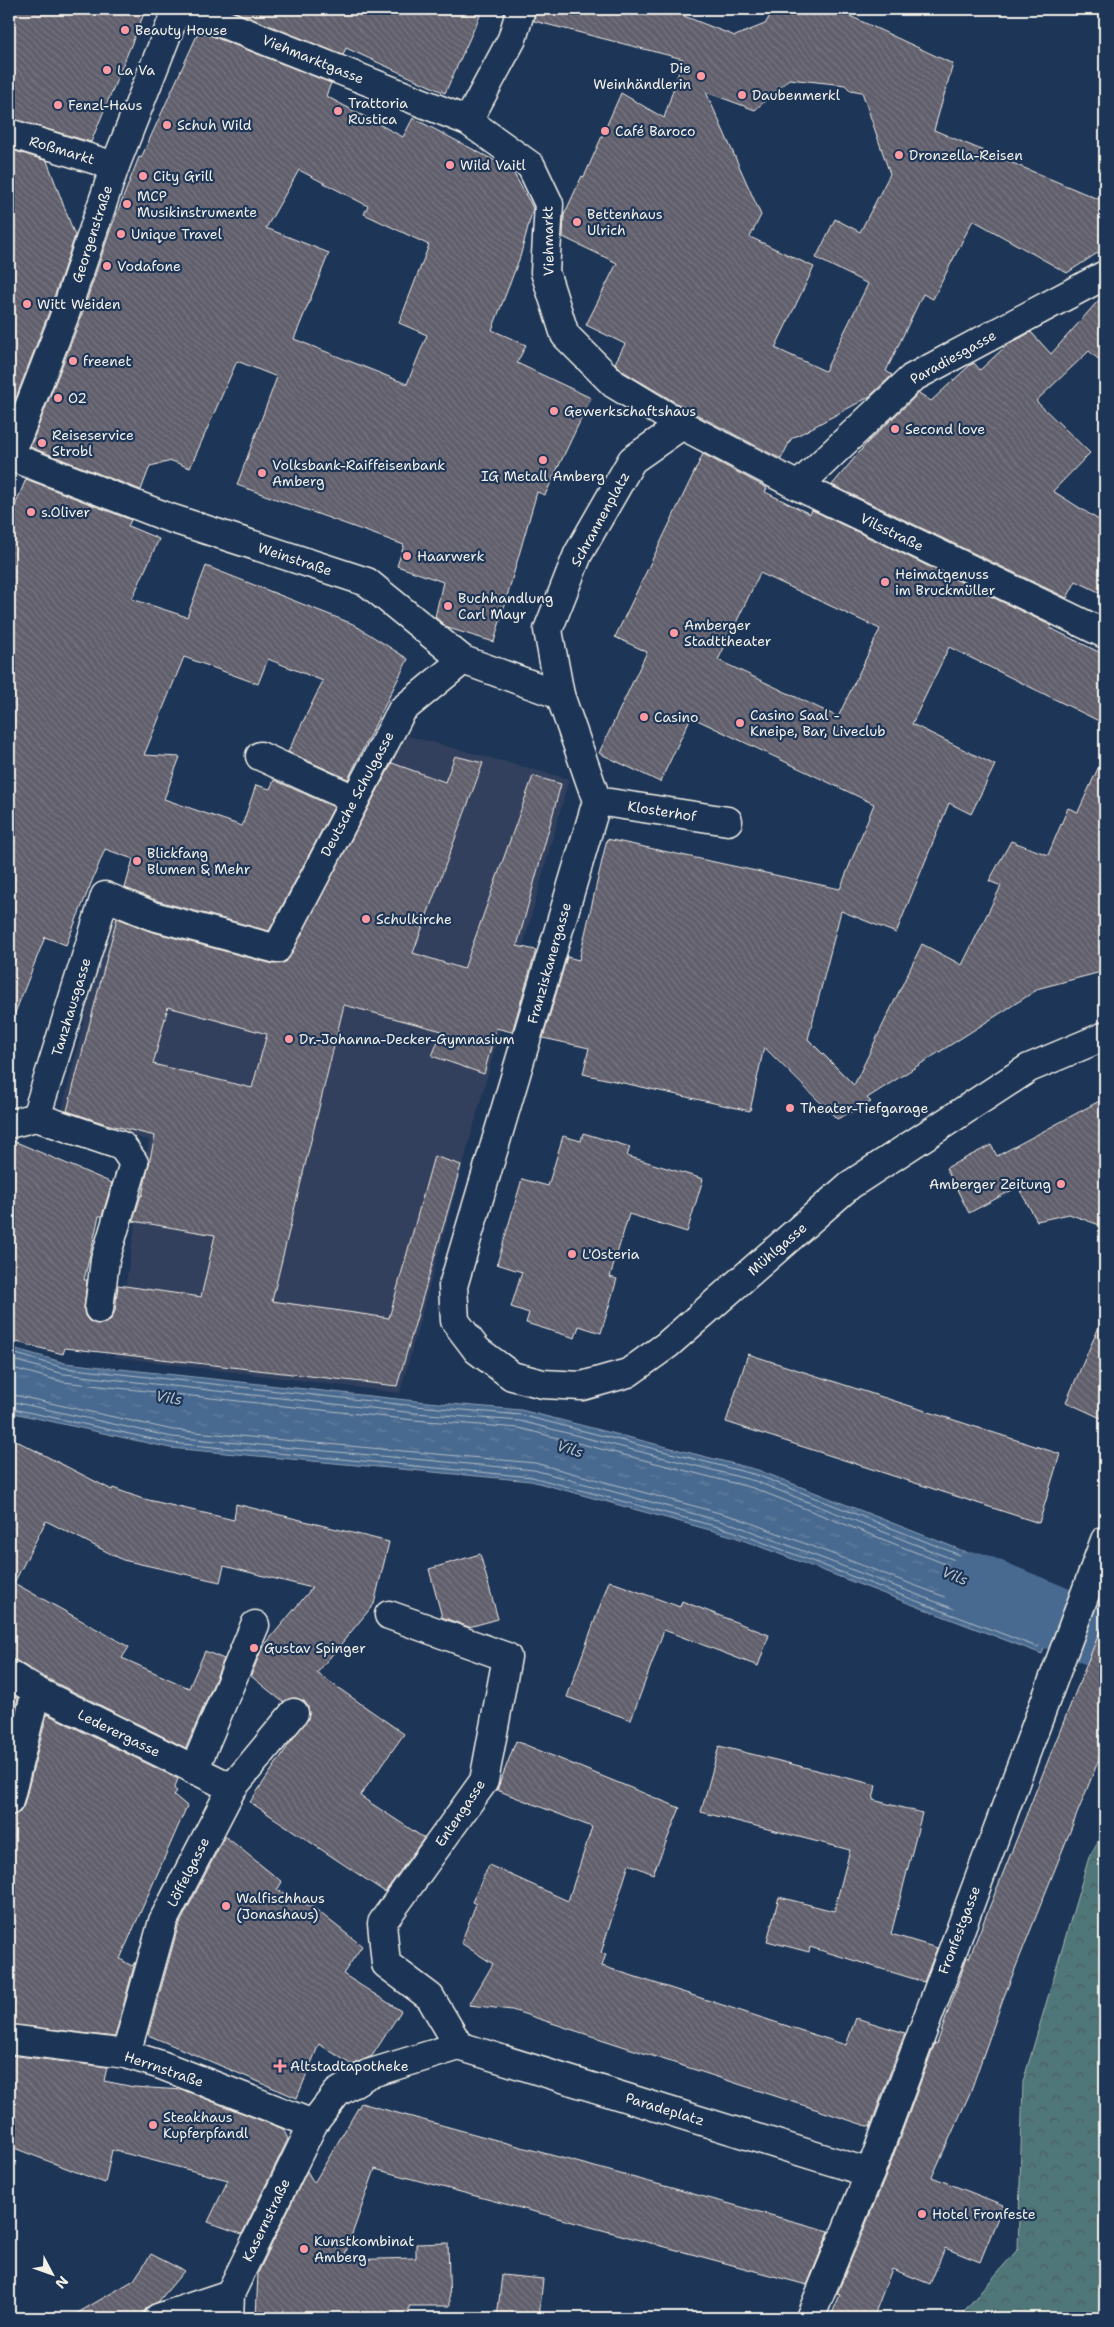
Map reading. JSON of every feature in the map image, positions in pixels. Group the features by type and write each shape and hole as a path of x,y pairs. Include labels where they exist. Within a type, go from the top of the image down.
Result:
{"street":[{"name":"Georgenstraße","path":"9,457 64,317 115,166 177,9"},
{"name":"Viehmarktgasse","path":"186,9 468,121"},
{"path":"468,121 512,39 521,9"},
{"name":"Viehmarkt","path":"468,121 531,166 549,204 545,272 565,335 614,384 682,425"},
{"name":"Roßmarkt","path":"9,133 115,166"},
{"name":"Paradiesgasse","path":"798,486 912,378 1105,275"},
{"name":"Vilsstraße","path":"682,425 798,486 1105,634"},
{"name":"Schrannenplatz","path":"560,695 548,630 578,554 632,460 682,425"},
{"name":"Weinstraße","path":"9,457 167,517 368,582 463,660 560,695"},
{"name":"Deutsche Schulgasse","path":"105,896 153,916 277,949 402,710 463,660"},
{"path":"560,695 597,802"},
{"path":"260,756 354,799"},
{"name":"Klosterhof","path":"597,802 728,821"},
{"name":"Franziskanergasse","path":"455,1321 454,1286 597,802"},
{"name":"Tanzhausgasse","path":"36,1117 105,896"},
{"name":"Mühlgasse","path":"455,1321 477,1350 512,1376 543,1384 582,1386 628,1373 667,1344 850,1185 1029,1068 1105,1036"},
{"path":"9,1124 36,1117 122,1146 134,1162 105,1260 99,1309"},
{"name":"Fronfestgasse","path":"810,2318 870,2173 1105,1540"},
{"name":"Entengasse","path":"389,1615 507,1657 484,1781 382,1923 386,1964 430,1997 459,2046"},
{"path":"194,1770 255,1625"},
{"name":"Lederergasse","path":"9,1674 36,1691 232,1788"},
{"path":"9,1801 36,1691"},
{"name":"Löffelgasse","path":"126,2054 163,1922 232,1788 294,1713"},
{"name":"Herrnstraße","path":"9,2040 126,2054 161,2065 313,2124"},
{"path":"313,2124 337,2093 368,2074 459,2046"},
{"name":"Paradeplatz","path":"459,2046 870,2173"},
{"name":"Kasernstraße","path":"230,2306 313,2124"},
{"path":"158,2318 230,2306"}],"shaded area":[{"name":"Dr.-Johanna-Decker-Gymnasium","path":"397,733 569,779 400,1393 114,1357 149,1140 60,1118 110,914 285,959"}],"green space":[{"path":"1105,1829 1105,2318 958,2318 1018,2249 1023,2082 1089,1857"}],"water":[{"path":"9,1347 65,1363 416,1401 521,1410 758,1470 1065,1591 1042,1654 732,1536 531,1481 170,1448 9,1412"}],"building":[{"path":"9,9 146,9 91,142 9,118"},
{"path":"228,9 483,9 445,93 346,48 343,55"},
{"path":"536,9 666,9 735,36 765,24 774,9 835,9 953,64 934,130 1105,202 1105,248 1067,273 973,220 933,299 923,294 886,371 892,375 869,397 791,439 781,459 690,411 624,372 615,363 625,344 586,325 617,263 563,237 564,215 582,176 584,177 621,93 664,118 683,59 534,21","holes":["789,79 845,85 850,90 862,92 890,174 860,232 835,219 816,258 868,284 825,371 775,348 814,267 750,237 761,215 706,92 755,110"]},
{"path":"199,31 331,83 326,96 403,137 413,118 513,172 533,208 520,257 492,330 526,345 517,363 591,398 545,495 537,492 494,642 448,628 435,617 443,582 397,566 404,545 237,485 277,377 237,361 190,468 172,461 150,466 141,490 30,447 79,323 110,231 139,157 141,158","holes":["299,170 368,206 364,214 429,245 399,323 427,335 407,384 294,339 329,253 266,228"]},
{"path":"9,149 47,161 75,236 49,312 9,416"},
{"path":"1105,293 1105,365 1089,351 1036,401 1090,453 1053,491 1105,524 1105,595 1076,581 1067,598 832,485 866,444 919,393 931,401 969,366 974,363 980,370 1006,346 1031,332 1051,354"},
{"path":"703,454 767,488 765,492 810,514 812,510 1052,626 1050,628 1105,655 1105,724 949,647 912,724 995,765 971,814 949,803 896,933 841,911 808,1039 854,1085 922,944 962,965 1001,886 989,881 1011,841 1048,855 1068,808 1078,812 1105,753 1105,971 1040,988 867,1098 871,1102 837,1119 764,1047 750,1111 583,1074 589,1048 543,1038 567,957 579,960 607,839 840,889 874,804 691,717 660,782 599,753 647,652 615,637","holes":["760,573 880,629 838,717 718,660"]},
{"path":"26,479 131,520 128,526 159,539 132,599 187,617 206,566 353,624 408,659 348,779 288,752 323,681 268,659 258,684 184,657 144,755 180,757 164,799 242,826 256,785 270,789 274,780 334,807 269,931 158,901 125,888 133,859 105,849 66,945 45,937 11,1023 9,1023 9,520"},
{"name":"Dr.-Johanna-Decker-Gymnasium","path":"455,756 483,763 413,953 464,969 533,776 561,784 517,946 536,950 512,1032 496,1028 484,1074 432,1056 442,1031 344,1005 272,1301 389,1318 434,1156 461,1165 397,1386 65,1348 63,1354 9,1340 9,1139 112,1183 102,1216 99,1216 84,1280 87,1280 84,1308 85,1316 89,1321 98,1324 106,1323 111,1319 115,1311 118,1285 201,1297 215,1235 133,1221 142,1196 155,1136 106,1124 67,1111 117,918 149,931 273,964 286,962 392,763 445,782","holes":["168,1007 267,1034 252,1088 153,1064"]},
{"name":"Amberger Zeitung","path":"1105,1098 1105,1227 1069,1214 1037,1221 1018,1187 969,1213 946,1168 991,1145 997,1156"},
{"name":"L'Osteria","path":"583,1133 630,1147 627,1156 703,1179 687,1232 629,1214 610,1277 617,1279 601,1333 579,1326 575,1338 526,1323 529,1313 511,1307 522,1272 497,1264 522,1179 548,1186 563,1136 581,1141"},
{"path":"1105,1313 1105,1420 1066,1402"},
{"path":"748,1354 1060,1454 1039,1523 726,1422"},
{"path":"9,1437 112,1490 113,1488 140,1498 234,1520 236,1504 389,1542 374,1604 317,1673 404,1734 360,1796 424,1838 385,1892 250,1802 309,1715 308,1707 304,1701 296,1698 283,1702 251,1676 262,1648 312,1588 224,1566 220,1582 123,1560 46,1521 14,1583 129,1647 122,1658 189,1688 205,1651 224,1659 186,1748 44,1677 17,1661 9,1659"},
{"path":"480,1554 498,1619 469,1627 442,1617 429,1569"},
{"path":"609,1581 680,1607 682,1601 769,1635 758,1666 664,1630 631,1720 567,1697"},
{"path":"1104,1621 1105,1744 1003,1999 970,2093 932,2177 1003,2205 980,2262 945,2248 930,2284 892,2269 873,2318 830,2318 840,2295 837,2294 885,2178 935,2043 937,2044 967,1957 969,1958"},
{"path":"9,1692 18,1698 9,1736"},
{"path":"47,1714 178,1779 174,1789 177,1791 174,1795 187,1806 120,1959 132,1966 135,1962 115,2037 9,2024 9,1816 20,1812 24,1805"},
{"path":"516,1741 680,1808 653,1874 629,1864 601,1953 606,1954 602,1966 846,2045 856,2018 905,2033 870,2127 512,2010 469,2005 493,1964 461,1943 476,1904 472,1902 489,1865 568,1901 592,1827 497,1790"},
{"path":"719,1746 876,1785 873,1800 922,1813 891,1934 937,1948 924,1982 810,1947 809,1952 767,1941 779,1897 834,1911 850,1850 701,1812"},
{"path":"225,1836 282,1882 277,1890 314,1908 362,1946 343,1974 401,2011 372,2056 352,2065 319,2044 297,2098 148,2035 178,1927"},
{"path":"9,2055 107,2067 104,2081 134,2087 183,2090 283,2129 288,2139 242,2234 208,2222 228,2180 112,2150 105,2183 9,2146"},
{"path":"361,2103 829,2231 807,2285 375,2169 343,2260 416,2258 416,2244 448,2243 450,2306 409,2306 409,2318 256,2318 258,2273 307,2171 314,2183"},
{"path":"151,2254 184,2271 158,2302 147,2307 144,2312 130,2318 69,2318 134,2280"},
{"path":"502,2275 543,2279 539,2318 497,2318"}],"waterway":[{"name":"Vils","path":"974,1584 1105,1638"}],"place":[{"name":"Beauty House","path":"125,30"},
{"name":"La Va","path":"107,70"},
{"name":"Die Weinhändlerin","path":"701,76"},
{"name":"Daubenmerkl","path":"742,95"},
{"name":"Fenzl-Haus","path":"58,105"},
{"name":"Trattoria Rustica","path":"338,111"},
{"name":"Schuh Wild","path":"167,125"},
{"name":"Café Baroco","path":"605,131"},
{"name":"Dronzella-Reisen","path":"899,155"},
{"name":"Wild Vaitl","path":"450,165"},
{"name":"City Grill","path":"143,176"},
{"name":"MCP Musikinstrumente","path":"127,204"},
{"name":"Bettenhaus Ulrich","path":"577,222"},
{"name":"Unique Travel","path":"121,234"},
{"name":"Vodafone","path":"107,266"},
{"name":"Witt Weiden","path":"27,304"},
{"name":"freenet","path":"73,361"},
{"name":"O2","path":"58,398"},
{"name":"Gewerkschaftshaus","path":"554,411"},
{"name":"Second love","path":"895,429"},
{"name":"Reiseservice Strobl","path":"42,443"},
{"name":"IG Metall Amberg","path":"543,460"},
{"name":"Volksbank-Raiffeisenbank Amberg","path":"262,473"},
{"name":"s.Oliver","path":"31,512"},
{"name":"Haarwerk","path":"407,556"},
{"name":"Heimatgenuss im Bruckmüller","path":"885,582"},
{"name":"Buchhandlung Carl Mayr","path":"448,606"},
{"name":"Amberger Stadttheater","path":"674,633"},
{"name":"Casino","path":"644,717"},
{"name":"Casino Saal - Kneipe, Bar, Liveclub","path":"740,723"},
{"name":"Blickfang Blumen & Mehr","path":"137,861"},
{"name":"Schulkirche","path":"366,919"},
{"name":"Dr.-Johanna-Decker-Gymnasium","path":"289,1039"},
{"name":"Theater-Tiefgarage","path":"790,1108"},
{"name":"Amberger Zeitung","path":"1061,1184"},
{"name":"L'Osteria","path":"572,1254"},
{"name":"Gustav Spinger","path":"254,1648"},
{"name":"Walfischhaus (Jonashaus)","path":"226,1906"},
{"name":"Altstadtapotheke","path":"280,2066"},
{"name":"Steakhaus Kupferpfandl","path":"153,2125"},
{"name":"Hotel Fronfeste","path":"922,2214"},
{"name":"Kunstkombinat Amberg","path":"304,2249"}]}
